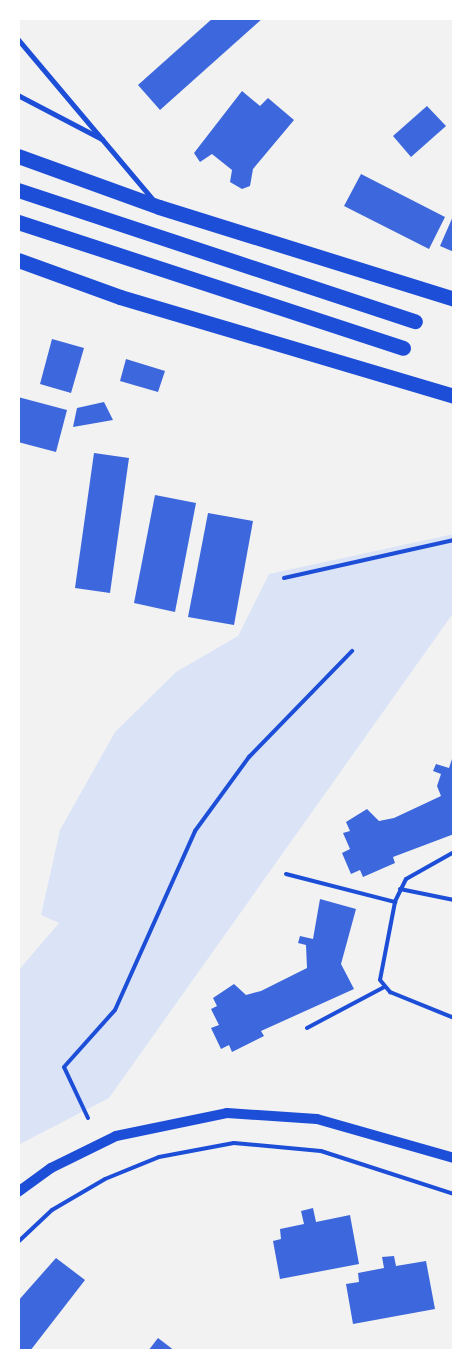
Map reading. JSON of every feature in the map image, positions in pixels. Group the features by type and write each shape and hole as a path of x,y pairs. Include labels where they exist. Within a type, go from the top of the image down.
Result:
{"main road":[{"path":"18,156 159,207 454,299"},
{"path":"18,190 415,321"},
{"path":"18,222 403,348"},
{"path":"22,265 454,396"}],"street":[{"path":"18,1191 51,1168 116,1136 227,1113 317,1119 454,1158"}],"lane":[{"path":"18,39 159,207"},
{"path":"18,95 104,141"}],"path":[{"path":"284,578 454,540"},
{"path":"88,1118 64,1067 115,1010 195,831 249,758 352,651"},
{"path":"384,987 380,970 400,889 413,873 454,852"},
{"path":"286,874 395,902"},
{"path":"400,889 454,900"},
{"path":"384,987 454,1018"},
{"path":"307,1028 384,987"},
{"path":"18,1242 52,1210 105,1179 159,1157 234,1143 321,1151 454,1194"}],"shaded area":[{"path":"454,534 454,612 109,1098 18,1145 18,971 59,923 41,915 60,830 115,732 176,672 238,636 269,574"}],"building":[{"path":"213,18 263,18 160,110 138,85"},
{"path":"242,91 260,106 268,98 294,120 253,169 250,186 242,189 230,182 232,170 212,154 200,162 194,153"},
{"path":"427,106 446,126 411,157 393,136"},
{"path":"361,174 445,217 429,249 344,206"},
{"path":"454,214 454,252 440,246"},
{"path":"52,339 84,348 71,393 40,384"},
{"path":"126,359 165,371 158,392 120,381"},
{"path":"18,397 67,410 56,452 18,442"},
{"path":"104,402 113,420 73,427 77,408"},
{"path":"94,453 129,458 110,593 75,588"},
{"path":"155,495 196,503 175,612 134,603"},
{"path":"208,513 253,521 234,625 188,617"},
{"path":"454,753 454,834 393,857 395,863 363,877 360,870 351,874 342,853 350,849 343,833 350,831 346,822 367,809 379,821 394,818 441,796 437,786 441,774 433,771 436,764 449,768"},
{"path":"320,899 356,909 341,964 354,989 261,1031 264,1036 232,1052 229,1045 221,1049 211,1028 219,1025 211,1009 217,1006 213,998 234,984 246,995 261,991 307,968 306,945 298,943 300,936 313,939"},
{"path":"313,1208 316,1222 350,1215 359,1264 280,1279 273,1241 281,1239 280,1229 304,1224 301,1211"},
{"path":"394,1256 396,1266 426,1261 435,1309 353,1324 346,1284 359,1282 358,1273 384,1268 382,1257"},
{"path":"56,1258 85,1280 30,1351 18,1351 18,1301"},
{"path":"158,1338 175,1351 148,1351"}]}
